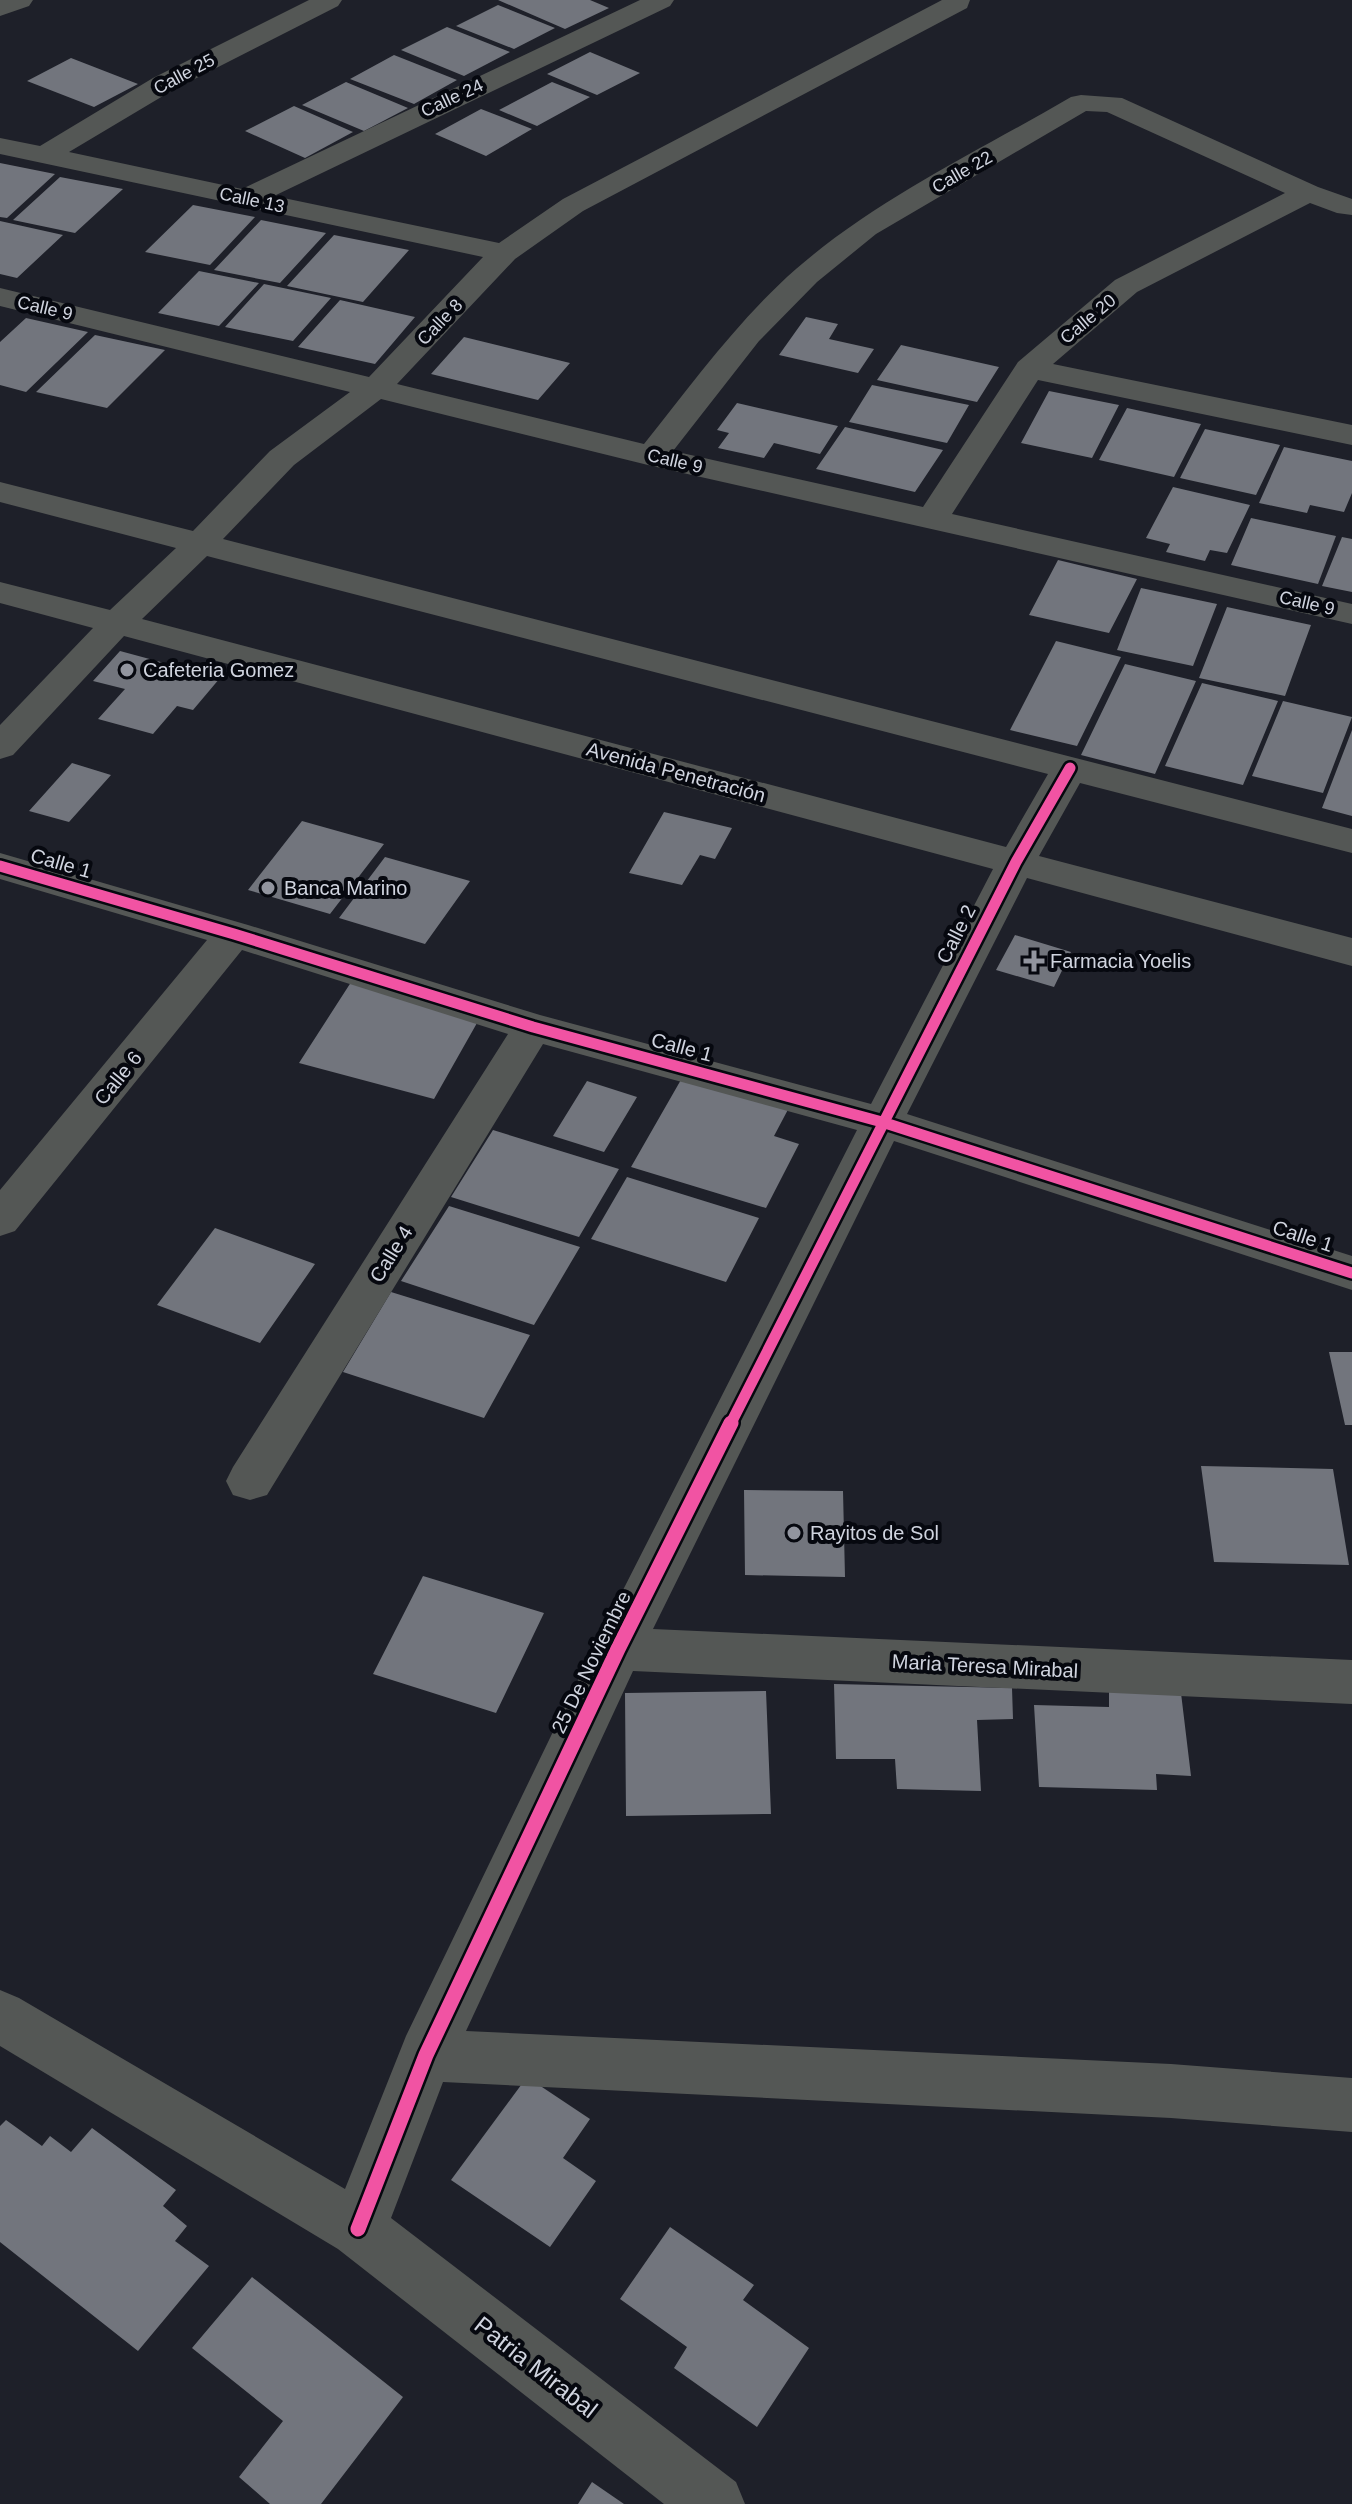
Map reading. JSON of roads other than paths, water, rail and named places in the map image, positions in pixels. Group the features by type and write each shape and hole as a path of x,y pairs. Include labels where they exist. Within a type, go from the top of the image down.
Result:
{"street":[{"path":"0,8 20,0"},
{"name":"Calle 25","path":"43,156 163,84 329,0"},
{"name":"Calle 24","path":"244,199 661,0"},
{"name":"Calle 8","path":"0,747 116,624 200,544 282,458 377,387 504,253 573,205 958,2"},
{"name":"Calle 22","path":"652,456 748,334 818,266 866,228 1081,103 1112,104 1308,193 1347,207"},
{"name":"Calle 13","path":"0,146 504,253"},
{"name":"Calle 20","path":"933,517 1029,369 1126,286 1308,193"},
{"name":"Calle 9","path":"0,297 652,456 1352,614"},
{"path":"1029,369 1352,435"},
{"path":"0,492 1352,841"},
{"name":"Avenida Penetración","path":"0,592 1352,952"},
{"name":"Calle 2","path":"882,1122 1016,862 1070,768"},
{"name":"Calle 1","path":"0,866 234,934 533,1027 882,1122 1352,1273"},
{"name":"Calle 6","path":"0,1220 32,1185 234,934"},
{"name":"Calle 4","path":"250,1481 533,1027"},
{"name":"25 De Noviembre","path":"358,2229 426,2055 618,1649 882,1122"},
{"name":"Maria Teresa Mirabal","path":"618,1649 1352,1682"},
{"name":"Patria Mirabal","path":"0,2016 358,2229 714,2504"},
{"path":"426,2055 1171,2091 1352,2105"}],"place":[{"name":"Cafeteria Gomez","path":"127,670"},
{"name":"Banca Marino","path":"268,888"},
{"name":"Farmacia Yoelis","path":"1034,961"},
{"name":"Rayitos de Sol","path":"794,1533"}]}
